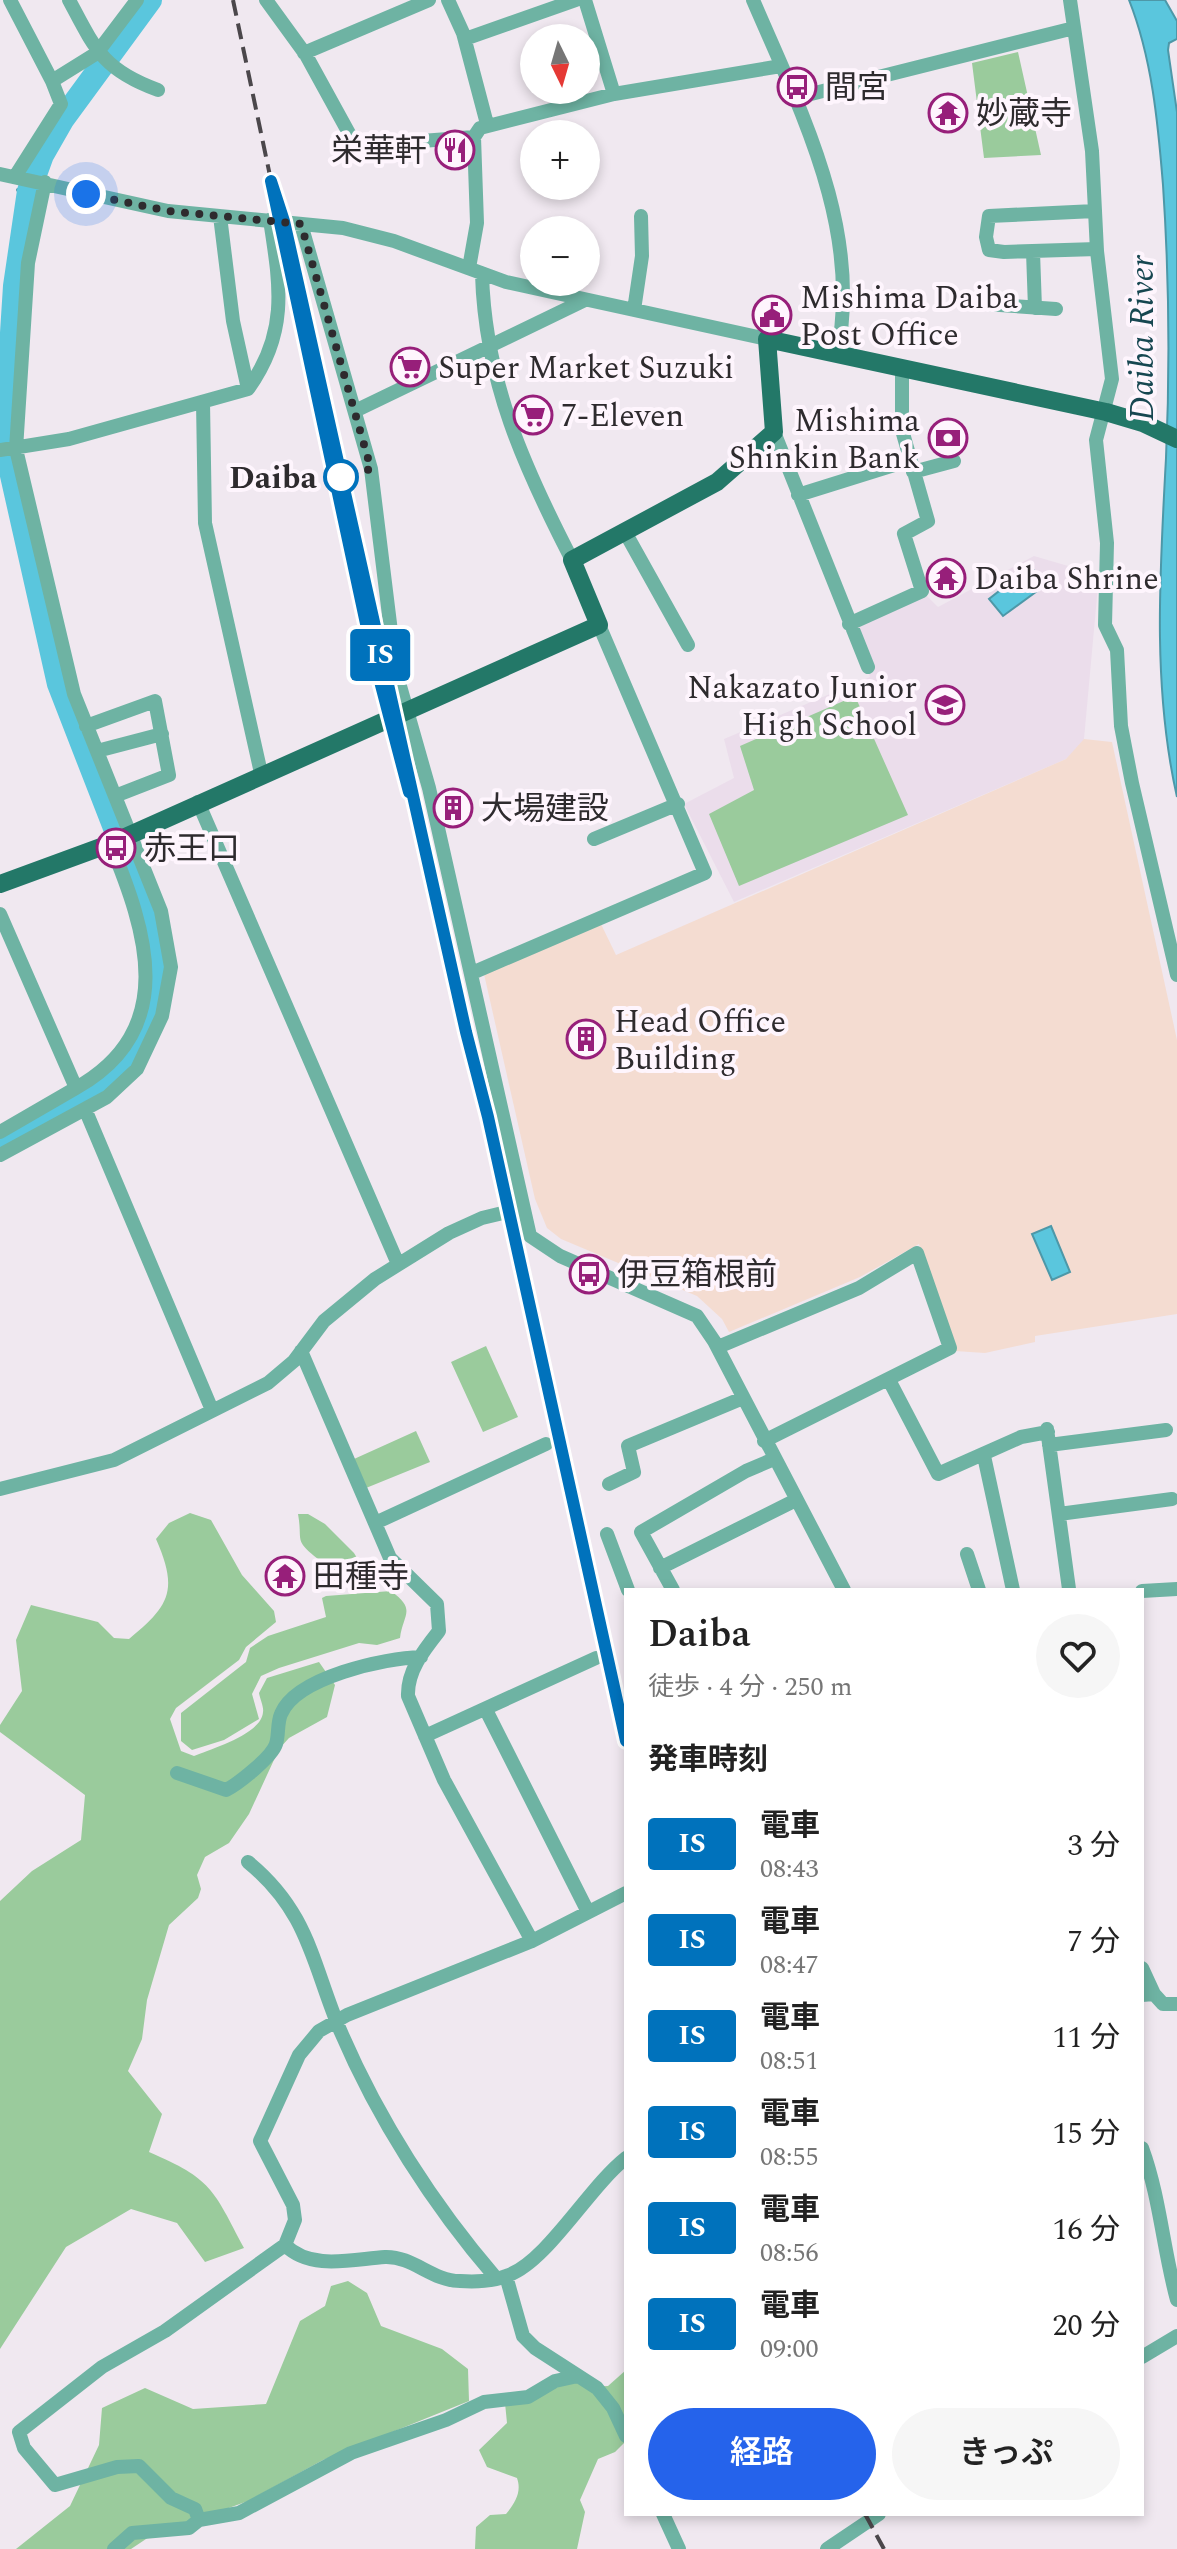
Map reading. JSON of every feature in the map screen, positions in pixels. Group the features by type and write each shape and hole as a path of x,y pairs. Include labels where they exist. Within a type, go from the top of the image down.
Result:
{"main road":[{"path":"0,884 120,839 261,773 599,625 572,560 717,482 774,432 767,339 1115,414 1177,439"}],"street":[{"path":"10,0 61,104 19,176"},
{"path":"69,0 99,55 115,68 158,90"},
{"path":"266,0 304,53 356,146 474,137 487,124 614,94 781,66"},
{"path":"304,53 429,0"},
{"path":"448,0 465,39 487,124"},
{"path":"465,39 576,0"},
{"path":"585,0 614,94"},
{"path":"753,0 820,162 844,265 845,311 837,355"},
{"path":"1070,0 1092,151 1097,249 1115,414 1096,440 1107,543 1105,625 1117,650 1124,740 1143,842 1177,975"},
{"path":"52,81 99,55 129,4"},
{"path":"795,98 1074,28"},
{"path":"474,137 475,271 489,348 523,463 572,560"},
{"path":"0,174 137,206 373,235 475,271 767,339"},
{"path":"0,1132 24,1130 48,1116 85,1109 123,1083 137,1069 153,1039 162,1016 171,967 155,936 120,839 115,796 86,726 61,648 16,449 28,263 44,182"},
{"path":"1095,211 987,217 989,250 1033,252 1097,249"},
{"path":"220,216 233,321 248,389"},
{"path":"634,310 642,256 641,216"},
{"path":"0,450 69,439 248,389 255,379 281,310 270,220"},
{"path":"301,224 326,320 357,410 371,469 393,657 429,788 530,1236 560,1256 697,1316 718,1347 764,1441 843,1588"},
{"path":"1033,252 1035,308"},
{"path":"357,410 585,299"},
{"path":"985,304 1056,309"},
{"path":"849,624 922,591 904,534 928,521 902,430 902,370"},
{"path":"203,402 205,523 261,773"},
{"path":"774,432 868,667"},
{"path":"798,495 912,466 954,461"},
{"path":"625,532 688,645"},
{"path":"472,973 705,873 599,625"},
{"path":"86,726 155,701 169,775 115,796"},
{"path":"97,751 162,734"},
{"path":"198,802 398,1264"},
{"path":"594,839 678,804"},
{"path":"0,1155 24,1130 48,1116 76,1088 108,1065 122,1050 138,1021 155,936 120,839"},
{"path":"0,914 76,1088"},
{"path":"85,1109 212,1410"},
{"path":"0,1489 114,1460 268,1383 301,1351 324,1321 398,1264 482,1218 523,1208"},
{"path":"718,1347 859,1288 917,1253 950,1348 764,1441"},
{"path":"301,1351 390,1558 437,1604 439,1631 408,1682 408,1696 444,1780 532,1941"},
{"path":"889,1380 938,1474 1021,1437 1166,1430"},
{"path":"609,1484 634,1472 628,1446 743,1398"},
{"path":"1048,1435 1068,1588"},
{"path":"375,1523 546,1444"},
{"path":"984,1456 1013,1588"},
{"path":"672,1588 641,1532 746,1471 774,1459"},
{"path":"1059,1514 1172,1499"},
{"path":"660,1568 796,1500"},
{"path":"607,1534 627,1588"},
{"path":"967,1554 978,1588"},
{"path":"1144,1591 1177,1589"},
{"path":"177,1773 226,1790 275,1749 280,1714 296,1696 366,1664 421,1657"},
{"path":"425,1736 596,1658"},
{"path":"486,1710 588,1912"},
{"path":"248,1862 286,1898 321,1971 337,2020 411,2164 501,2277 523,2336 604,2396 624,2432"},
{"path":"199,2520 195,2509 171,2498 139,2466 117,2467 55,2485 24,2448 19,2432 102,2367 165,2331 285,2245 295,2212 260,2141 299,2055 319,2031 337,2020 532,1941 624,1894"},
{"path":"1148,1994 1163,2004 1177,2004"},
{"path":"1144,2154 1155,2188 1165,2255 1177,2300"},
{"path":"285,2245 300,2256 317,2261 395,2257 444,2280 501,2277 536,2254 597,2184 624,2160"},
{"path":"1144,2356 1177,2336"},
{"path":"114,2549 132,2533 189,2528 199,2520 239,2513 330,2462 446,2420 484,2402 528,2397 555,2381 578,2376"},
{"path":"664,2516 679,2549"},
{"path":"827,2549 876,2516"}],"shaded area":[{"name":"Nakazato Junior High School","path":"1034,556 1099,575 1084,739 1079,748 1066,759 734,902 684,804 734,778 724,739 870,677 854,627 922,591 938,607"},
{"path":"1084,739 1112,742 1177,1040 1177,1314 1035,1336 1035,1342 985,1353 955,1351 919,1244 860,1277 729,1332 722,1319 697,1296 561,1239 547,1228 535,1199 484,974 600,922 616,955 1066,759"}],"green space":[{"path":"1018,52 1041,155 984,158 972,63"},
{"path":"855,696 908,815 739,886 709,814 754,790 740,746"},
{"path":"486,1346 518,1417 483,1432 451,1362"},
{"path":"416,1431 430,1462 366,1488 354,1459"},
{"path":"190,1513 211,1520 242,1575 274,1611 276,1622 246,1647 239,1660 176,1708 170,1719 181,1751 194,1756 234,1740 254,1727 263,1712 259,1693 267,1678 319,1662 335,1685 327,1717 289,1738 279,1749 249,1814 229,1843 205,1857 197,1875 201,1889 198,1898 169,1925 147,2000 142,2039 128,2071 162,2114 149,2152 186,2170 208,2188 244,2248 205,2262 177,2223 131,2209 66,2247 0,2349 0,1901 32,1871 81,1840 85,1795 0,1732 0,1725 22,1691 16,1640 31,1605 98,1622 114,1638 129,1639 153,1617 166,1596 167,1572 156,1539 169,1523"},
{"path":"298,1514 308,1514 325,1524 354,1553 363,1568 380,1575 379,1582 364,1583 326,1577 320,1561 300,1540"},
{"path":"391,1591 406,1608 400,1638 377,1645 359,1643 261,1676 252,1694 259,1719 224,1740 192,1750 181,1741 181,1713 246,1662 250,1648 268,1636 326,1617 322,1598 326,1596"},
{"path":"348,2281 367,2293 381,2326 442,2349 468,2369 469,2401 323,2460 248,2501 149,2537 131,2549 16,2549 70,2506 99,2445 102,2408 145,2388 193,2409 266,2404 300,2321 325,2306 331,2286"},
{"path":"624,2372 624,2443 615,2452 598,2459 580,2500 585,2512 577,2549 475,2549 476,2527 490,2515 506,2514 518,2493 517,2478 487,2467 479,2450 507,2423 505,2403 575,2379 589,2387 608,2386"}],"water":[{"path":"1129,0 1165,0 1177,21 1177,39 1169,43 1168,50 1177,112 1177,797 1164,713 1160,628 1168,356 1163,185 1149,68"},
{"path":"1031,566 1044,586 1003,616 989,599"},
{"path":"1051,1226 1070,1272 1052,1280 1032,1234"}],"waterway":[{"path":"0,1141 92,1091 123,1065 148,1027 156,999 152,923 59,684 11,471 6,427 15,286 29,191 42,155 62,120 150,0"},
{"path":"18,190 29,191"}],"railway":[{"path":"233,0 273,190"},
{"path":"271,181 284,221 466,1032 488,1117 624,1732"},
{"path":"866,2516 884,2549"}],"train":[{"name":"IS","path":"409,792 371,647 271,181 284,221 365,590 488,1117 624,1732"}],"place":[{"name":"間宮","path":"797,87"},
{"name":"妙蔵寺","path":"948,113"},
{"name":"栄華軒","path":"455,150"},
{"name":"Mishima Daiba Post Office","path":"772,315"},
{"name":"Super Market Suzuki","path":"410,367"},
{"name":"7-Eleven","path":"533,415"},
{"name":"Mishima Shinkin Bank","path":"948,438"},
{"name":"Daiba","path":"341,477"},
{"name":"Daiba Shrine","path":"946,578"},
{"name":"Nakazato Junior High School","path":"945,705"},
{"name":"大場建設","path":"453,808"},
{"name":"赤王口","path":"116,848"},
{"name":"Head Office Building","path":"586,1039"},
{"name":"伊豆箱根前","path":"589,1274"},
{"name":"田種寺","path":"285,1576"}],"route":[{"path":"86,194 168,211 301,224 326,320 357,410 371,469 341,477"}],"water label":[{"name":"Daiba River","path":"1141,338"}]}
